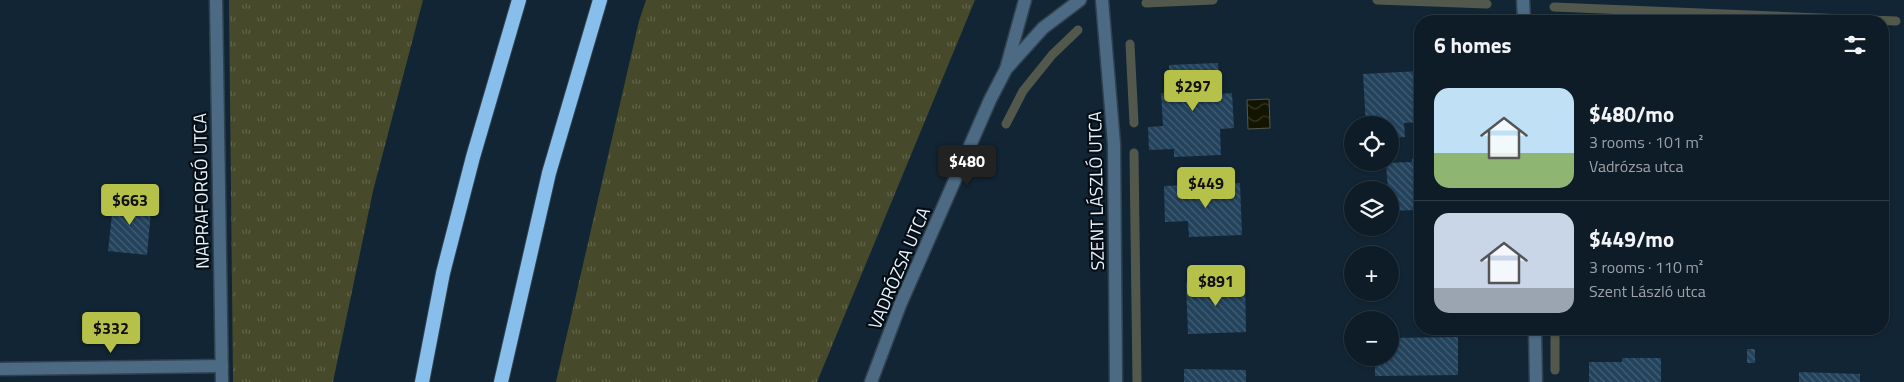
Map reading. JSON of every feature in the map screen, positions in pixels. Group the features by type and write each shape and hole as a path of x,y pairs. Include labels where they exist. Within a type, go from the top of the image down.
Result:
{"highway":[{"path":"422,382 443,273 472,156 519,0"},
{"path":"501,382 549,173 600,0"}],"street":[{"name":"NAPRAFORGÓ UTCA","path":"216,0 222,382"},
{"path":"1006,69 1025,0"},
{"name":"VADRÓZSA UTCA","path":"871,382 900,306 990,100 1006,69 1043,28 1080,0"},
{"name":"SZENT LÁSZLÓ UTCA","path":"1102,0 1114,144 1116,382"},
{"path":"1523,0 1524,15"},
{"path":"1536,335 1536,382"},
{"path":"0,369 222,366"}],"green space":[{"path":"229,0 423,0 373,191 333,382 233,382"},
{"path":"646,0 975,0 817,382 556,382 639,21"}],"water":[{"path":"1269,99 1270,128 1248,129 1247,100"}],"building":[{"path":"1218,63 1220,94 1232,93 1234,128 1220,129 1221,155 1174,157 1174,149 1149,150 1148,127 1163,126 1161,93 1170,92 1169,65"},
{"path":"1414,71 1414,122 1404,123 1405,137 1399,137 1399,116 1365,116 1363,74"},
{"path":"1412,159 1414,159 1414,210 1399,211 1399,181 1387,181 1387,171 1399,171 1399,162 1412,162"},
{"path":"1240,183 1242,235 1189,237 1188,221 1165,222 1164,186"},
{"path":"114,197 152,200 147,255 108,251"},
{"path":"1245,280 1246,332 1188,334 1186,282"},
{"path":"1458,337 1458,375 1375,376 1375,366 1399,366 1399,338"},
{"path":"1747,349 1755,349 1755,363 1747,363"},
{"path":"1622,358 1661,358 1661,382 1589,382 1589,362 1622,362"},
{"path":"1184,369 1246,370 1246,382 1184,382"},
{"path":"1799,372 1860,374 1860,382 1799,382"}],"waterway":[{"path":"1146,3 1213,0"},
{"path":"1377,0 1487,4"},
{"path":"1554,7 1749,15"},
{"path":"1889,21 1896,21"},
{"path":"1006,124 1023,91 1052,55 1078,30"},
{"path":"1130,44 1134,123"},
{"path":"1134,153 1137,382"},
{"path":"1555,335 1555,370"}]}
